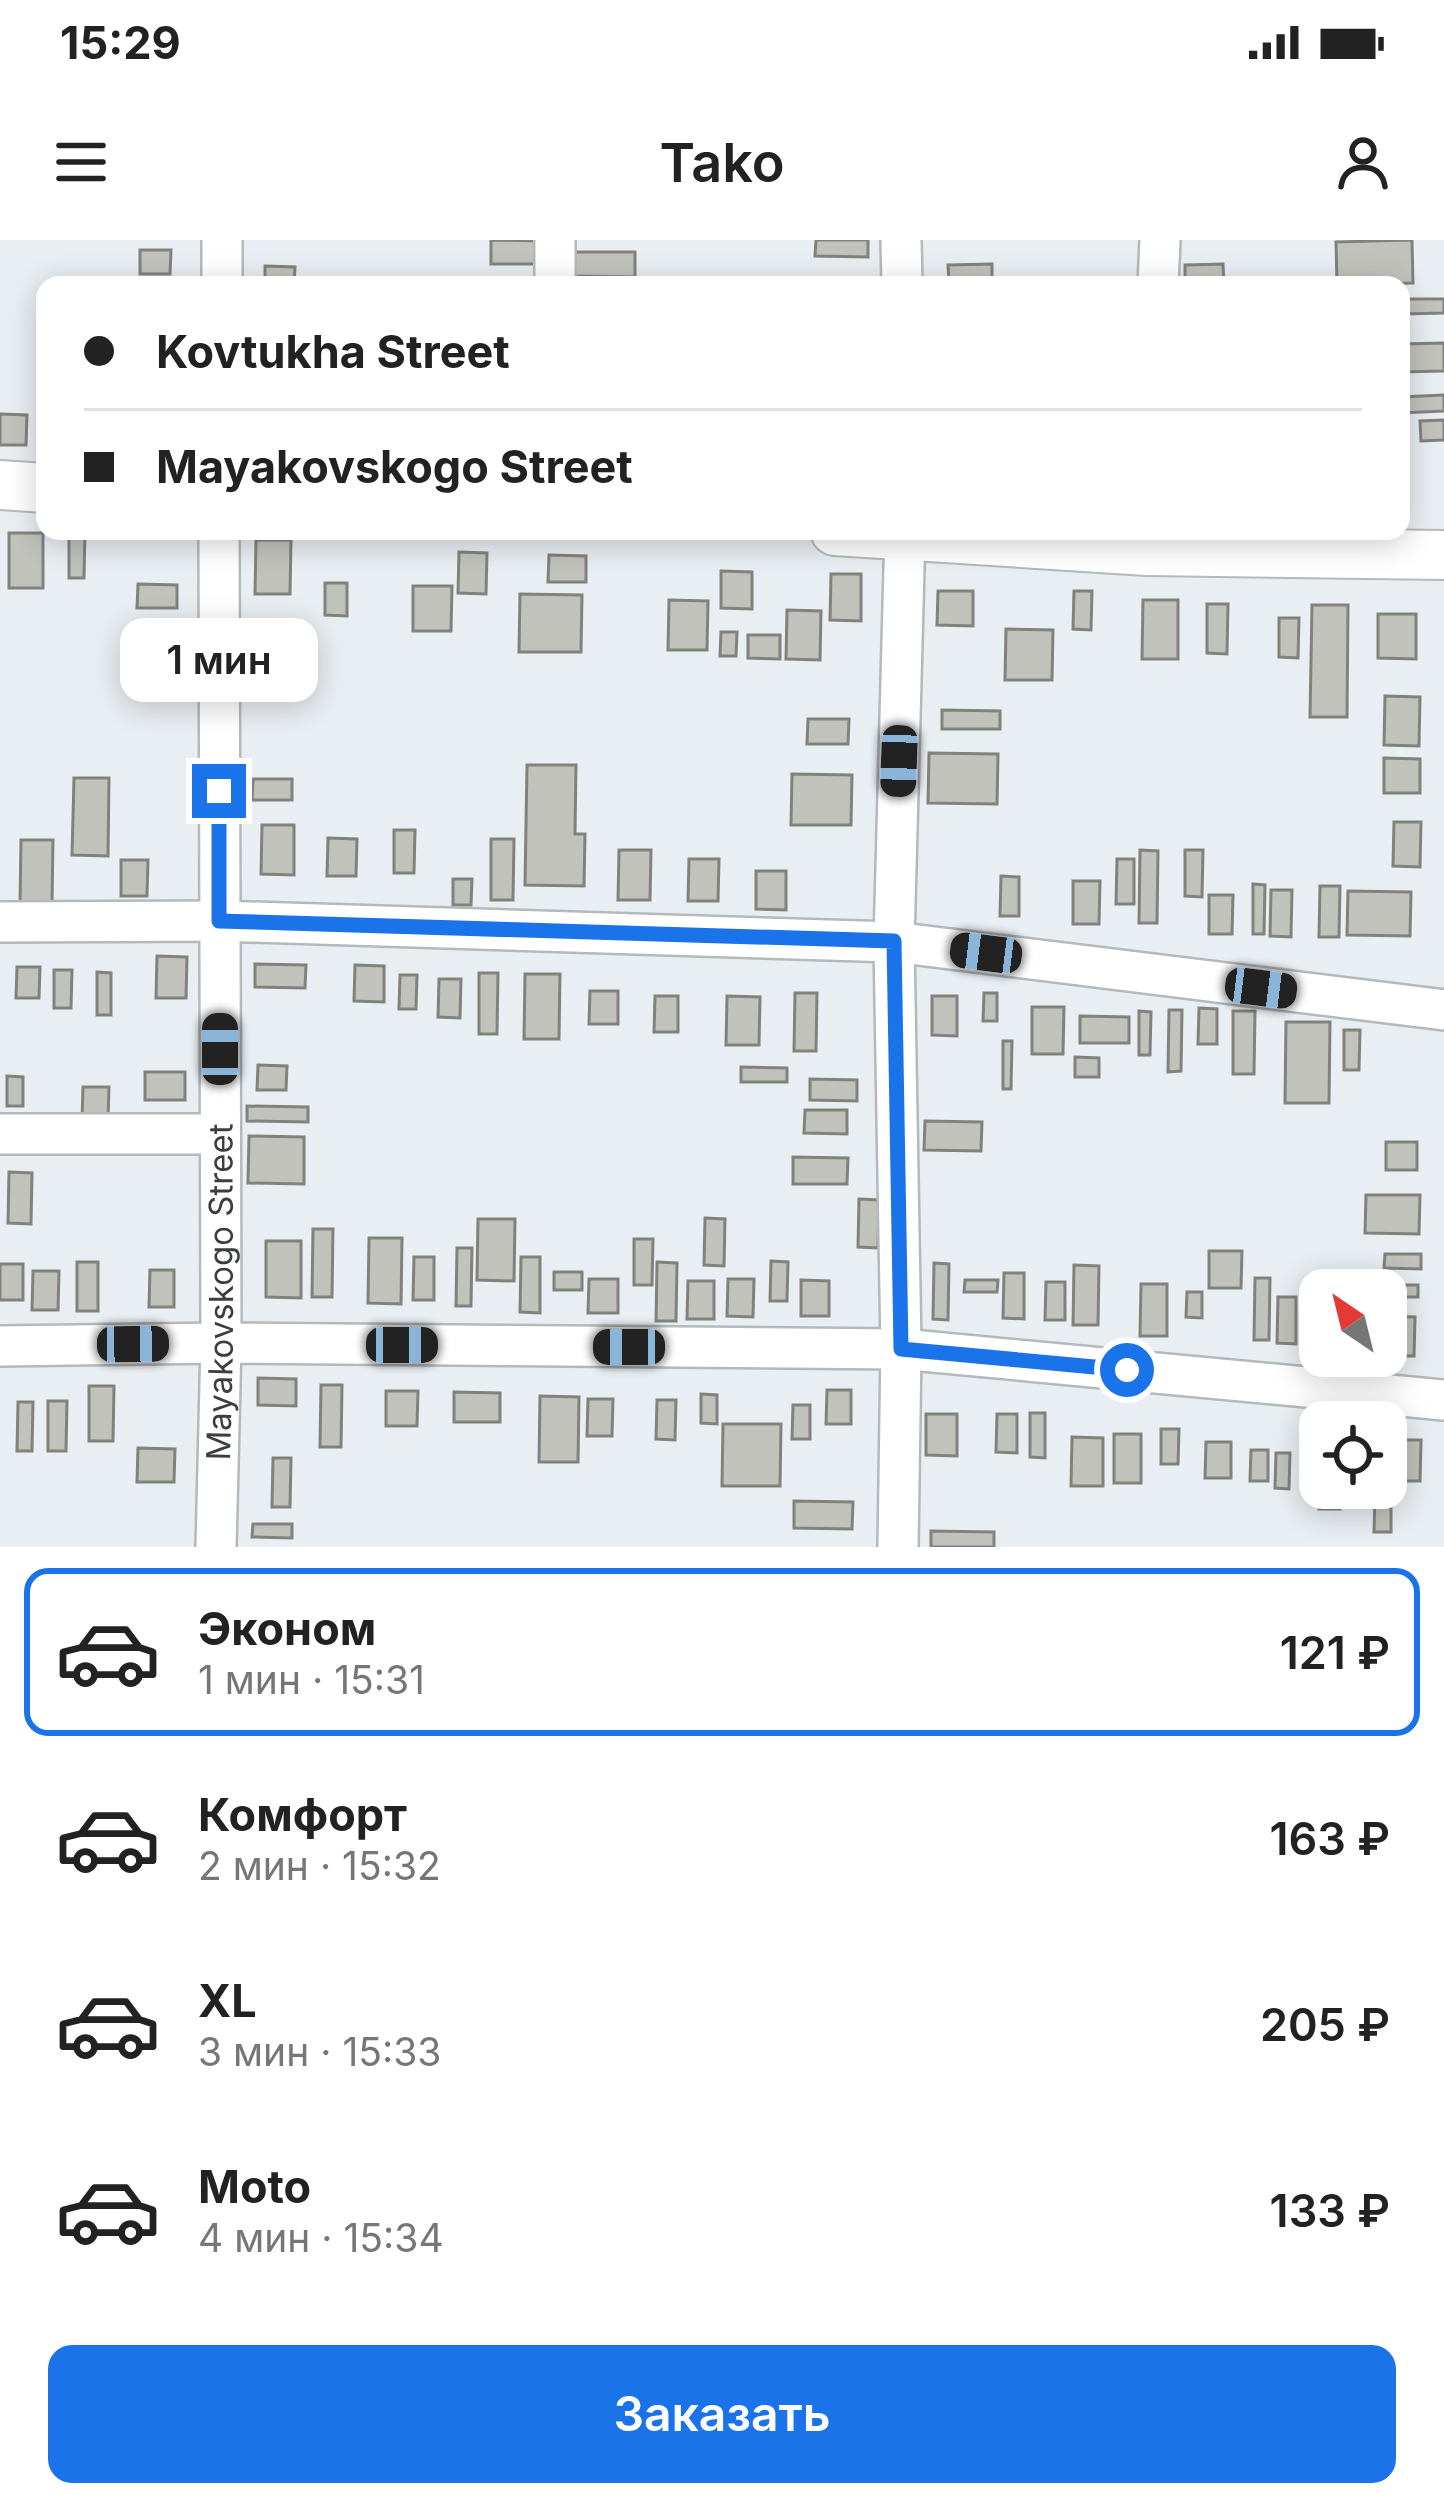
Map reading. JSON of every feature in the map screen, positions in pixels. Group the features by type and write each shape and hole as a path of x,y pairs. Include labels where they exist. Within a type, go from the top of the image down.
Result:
{"main road":[{"path":"0,485 36,487"},
{"path":"1118,540 1444,555"}],"street":[{"path":"222,240 222,276"},
{"path":"555,240 555,276"},
{"path":"901,240 902,276"},
{"path":"1159,276 1160,240"},
{"name":"Mayakovskogo Street","path":"216,1547 221,1343 219,540"},
{"path":"898,1547 901,1349 894,941 905,540"},
{"path":"0,922 219,921 894,941 1444,1010"},
{"path":"0,1134 220,1135"},
{"path":"0,1346 221,1343 901,1349 1444,1400"}],"building":[{"path":"491,240 542,241 542,264 491,264"},
{"path":"816,240 868,240 868,257 815,256"},
{"path":"1412,240 1413,283 1410,276 1337,276 1336,242"},
{"path":"140,250 171,250 170,274 140,274"},
{"path":"573,252 635,252 635,276 573,276"},
{"path":"992,264 992,276 949,276 948,265"},
{"path":"1223,264 1224,276 1185,276 1185,265"},
{"path":"265,266 295,267 294,276 265,276"},
{"path":"1410,299 1444,299 1444,313 1410,314"},
{"path":"1444,343 1444,371 1410,372 1410,344"},
{"path":"1444,395 1444,411 1410,413 1410,397"},
{"path":"0,414 27,415 26,445 0,445"},
{"path":"1444,420 1444,440 1421,441 1420,421"},
{"path":"9,533 36,533 36,540 43,540 43,588 9,588"},
{"path":"69,540 85,540 84,578 69,578"},
{"path":"256,540 291,540 290,594 255,594"},
{"path":"459,552 487,553 486,594 458,593"},
{"path":"549,555 586,556 586,582 548,582"},
{"path":"721,571 752,572 752,609 721,608"},
{"path":"831,574 861,574 861,621 830,620"},
{"path":"325,583 347,583 347,616 325,615"},
{"path":"138,584 177,585 177,608 137,608"},
{"path":"413,586 452,586 451,631 413,631"},
{"path":"938,591 973,591 973,626 937,625"},
{"path":"1074,591 1092,591 1091,630 1073,629"},
{"path":"520,594 582,595 581,652 519,652"},
{"path":"669,600 708,601 707,650 668,650"},
{"path":"1143,600 1178,600 1178,659 1142,659"},
{"path":"1207,604 1228,604 1227,654 1207,653"},
{"path":"1312,605 1348,605 1347,717 1310,717"},
{"path":"787,610 821,611 820,660 786,659"},
{"path":"1378,614 1416,614 1416,659 1378,658"},
{"path":"1279,618 1299,618 1298,658 1279,657"},
{"path":"1006,629 1053,630 1052,680 1005,680"},
{"path":"721,632 737,632 736,656 720,656"},
{"path":"129,635 171,635 171,685 128,685"},
{"path":"748,635 780,635 780,659 748,658"},
{"path":"1385,696 1420,697 1419,746 1384,745"},
{"path":"942,710 1000,711 1000,729 942,729"},
{"path":"808,719 849,719 848,744 807,744"},
{"path":"929,753 998,754 997,804 928,803"},
{"path":"1384,758 1420,759 1420,793 1384,793"},
{"path":"527,765 576,765 575,834 585,834 584,886 525,885"},
{"path":"792,774 852,775 851,825 791,825"},
{"path":"74,778 109,778 108,856 72,855"},
{"path":"253,779 292,779 292,800 252,800"},
{"path":"1394,822 1421,822 1420,867 1393,866"},
{"path":"262,825 294,825 294,875 261,874"},
{"path":"394,830 415,830 414,873 394,873"},
{"path":"328,838 357,839 356,876 327,876"},
{"path":"491,839 514,839 513,900 491,900"},
{"path":"21,840 53,840 52,904 20,904"},
{"path":"619,850 651,850 650,900 618,900"},
{"path":"1140,850 1158,851 1157,923 1139,923"},
{"path":"1185,850 1203,850 1202,897 1185,896"},
{"path":"689,859 719,859 718,901 688,901"},
{"path":"1117,859 1134,859 1134,904 1116,904"},
{"path":"121,860 148,860 147,896 121,896"},
{"path":"756,871 786,871 786,910 756,909"},
{"path":"1001,876 1019,877 1019,916 1000,916"},
{"path":"453,879 472,879 471,905 453,905"},
{"path":"1073,881 1100,881 1099,924 1073,924"},
{"path":"1253,884 1265,885 1264,934 1253,934"},
{"path":"1320,886 1340,886 1339,937 1319,937"},
{"path":"1271,890 1292,890 1291,937 1270,936"},
{"path":"1348,891 1411,892 1410,936 1347,935"},
{"path":"1209,895 1233,895 1232,934 1209,934"},
{"path":"157,956 187,957 186,998 156,998"},
{"path":"255,964 306,965 305,988 255,987"},
{"path":"355,965 384,966 384,1002 354,1001"},
{"path":"17,967 40,967 39,998 16,998"},
{"path":"54,970 72,970 71,1008 54,1008"},
{"path":"97,972 111,973 111,1015 97,1015"},
{"path":"479,973 498,973 497,1034 479,1034"},
{"path":"525,974 560,974 559,1039 524,1039"},
{"path":"400,975 417,975 416,1009 399,1009"},
{"path":"439,979 461,979 460,1018 438,1017"},
{"path":"590,991 618,991 618,1024 589,1024"},
{"path":"795,993 817,993 816,1051 794,1051"},
{"path":"984,993 997,993 997,1021 983,1021"},
{"path":"655,996 678,996 678,1032 654,1032"},
{"path":"727,996 760,997 759,1045 726,1045"},
{"path":"932,996 957,996 957,1036 932,1035"},
{"path":"1032,1007 1064,1007 1063,1054 1032,1054"},
{"path":"1199,1008 1217,1009 1217,1044 1198,1044"},
{"path":"1169,1010 1182,1010 1181,1071 1168,1072"},
{"path":"1139,1011 1151,1012 1150,1055 1139,1055"},
{"path":"1233,1011 1255,1011 1254,1074 1233,1074"},
{"path":"1080,1016 1129,1017 1129,1043 1080,1043"},
{"path":"1286,1022 1330,1022 1329,1103 1285,1103"},
{"path":"1344,1030 1360,1030 1359,1070 1344,1070"},
{"path":"1003,1041 1012,1041 1011,1089 1003,1089"},
{"path":"1075,1057 1099,1058 1099,1077 1075,1077"},
{"path":"258,1065 287,1066 286,1090 257,1090"},
{"path":"741,1067 787,1068 787,1082 741,1082"},
{"path":"145,1072 185,1072 185,1100 145,1100"},
{"path":"7,1076 23,1077 23,1106 7,1106"},
{"path":"810,1079 857,1080 857,1101 810,1100"},
{"path":"83,1087 109,1087 108,1120 82,1120"},
{"path":"247,1106 308,1107 308,1122 247,1121"},
{"path":"805,1110 847,1110 847,1134 804,1133"},
{"path":"925,1121 982,1122 981,1151 924,1150"},
{"path":"249,1136 304,1137 304,1184 248,1183"},
{"path":"1386,1142 1417,1142 1417,1170 1386,1170"},
{"path":"793,1157 848,1158 847,1184 793,1184"},
{"path":"9,1172 32,1173 31,1224 8,1223"},
{"path":"1366,1195 1420,1195 1419,1234 1365,1233"},
{"path":"859,1199 879,1200 878,1248 858,1247"},
{"path":"705,1218 725,1219 724,1266 704,1265"},
{"path":"478,1219 515,1219 514,1281 477,1280"},
{"path":"313,1229 333,1229 332,1297 312,1297"},
{"path":"369,1238 402,1238 401,1304 368,1303"},
{"path":"634,1239 653,1239 652,1285 634,1285"},
{"path":"266,1241 301,1241 301,1298 266,1297"},
{"path":"457,1248 472,1248 471,1306 456,1306"},
{"path":"1209,1251 1242,1251 1241,1288 1209,1288"},
{"path":"1385,1254 1421,1254 1421,1269 1384,1268"},
{"path":"414,1257 434,1257 434,1300 413,1300"},
{"path":"521,1257 540,1257 540,1313 520,1312"},
{"path":"771,1261 788,1262 787,1301 770,1301"},
{"path":"77,1262 98,1262 98,1311 77,1311"},
{"path":"657,1262 677,1263 676,1321 656,1321"},
{"path":"934,1263 949,1264 948,1320 933,1319"},
{"path":"0,1264 23,1264 23,1300 0,1300"},
{"path":"1074,1265 1099,1266 1098,1325 1073,1325"},
{"path":"150,1270 174,1270 174,1307 149,1307"},
{"path":"33,1271 59,1271 58,1310 32,1310"},
{"path":"554,1272 582,1272 582,1290 554,1290"},
{"path":"1004,1273 1024,1273 1024,1319 1003,1318"},
{"path":"1255,1278 1270,1278 1269,1340 1254,1340"},
{"path":"589,1279 618,1279 618,1313 588,1313"},
{"path":"728,1279 754,1279 753,1317 727,1316"},
{"path":"801,1280 829,1281 829,1316 801,1316"},
{"path":"965,1280 998,1280 997,1292 964,1292"},
{"path":"688,1281 714,1281 714,1319 687,1319"},
{"path":"1046,1282 1065,1282 1065,1320 1045,1320"},
{"path":"1141,1284 1167,1284 1167,1336 1140,1336"},
{"path":"1407,1285 1418,1285 1418,1297 1407,1297"},
{"path":"1187,1292 1202,1292 1202,1318 1186,1317"},
{"path":"1278,1297 1296,1297 1296,1344 1277,1343"},
{"path":"1407,1317 1415,1317 1414,1356 1407,1356"},
{"path":"258,1378 296,1379 296,1406 258,1405"},
{"path":"321,1385 342,1385 341,1447 320,1447"},
{"path":"89,1386 114,1386 113,1441 89,1441"},
{"path":"827,1390 851,1390 851,1424 826,1424"},
{"path":"386,1391 418,1391 417,1426 386,1426"},
{"path":"454,1392 500,1393 500,1422 454,1422"},
{"path":"701,1394 717,1395 717,1424 701,1423"},
{"path":"540,1396 579,1397 578,1462 539,1462"},
{"path":"588,1399 613,1399 612,1436 587,1436"},
{"path":"657,1400 676,1400 675,1440 656,1439"},
{"path":"48,1401 67,1401 66,1451 48,1451"},
{"path":"18,1402 33,1402 32,1451 17,1451"},
{"path":"793,1405 810,1405 810,1439 792,1439"},
{"path":"1030,1413 1045,1413 1045,1458 1030,1457"},
{"path":"926,1414 957,1414 957,1456 926,1455"},
{"path":"997,1414 1017,1414 1017,1453 996,1452"},
{"path":"723,1424 781,1424 780,1486 722,1486"},
{"path":"1161,1429 1179,1429 1178,1464 1161,1464"},
{"path":"1114,1434 1141,1434 1141,1483 1114,1483"},
{"path":"1072,1437 1103,1438 1103,1486 1071,1486"},
{"path":"1407,1440 1421,1440 1420,1481 1407,1481"},
{"path":"1206,1442 1231,1442 1231,1478 1205,1478"},
{"path":"138,1448 175,1449 174,1482 137,1482"},
{"path":"1251,1450 1268,1450 1268,1481 1250,1481"},
{"path":"1276,1453 1290,1453 1289,1489 1275,1488"},
{"path":"273,1458 291,1458 290,1507 272,1507"},
{"path":"794,1501 853,1502 852,1529 794,1528"},
{"path":"1375,1509 1391,1509 1391,1532 1374,1532"},
{"path":"253,1524 292,1524 292,1538 252,1537"},
{"path":"931,1531 994,1532 994,1547 931,1547"}],"route":[{"path":"219,791 219,921 894,941 901,1349 1127,1370"}]}
